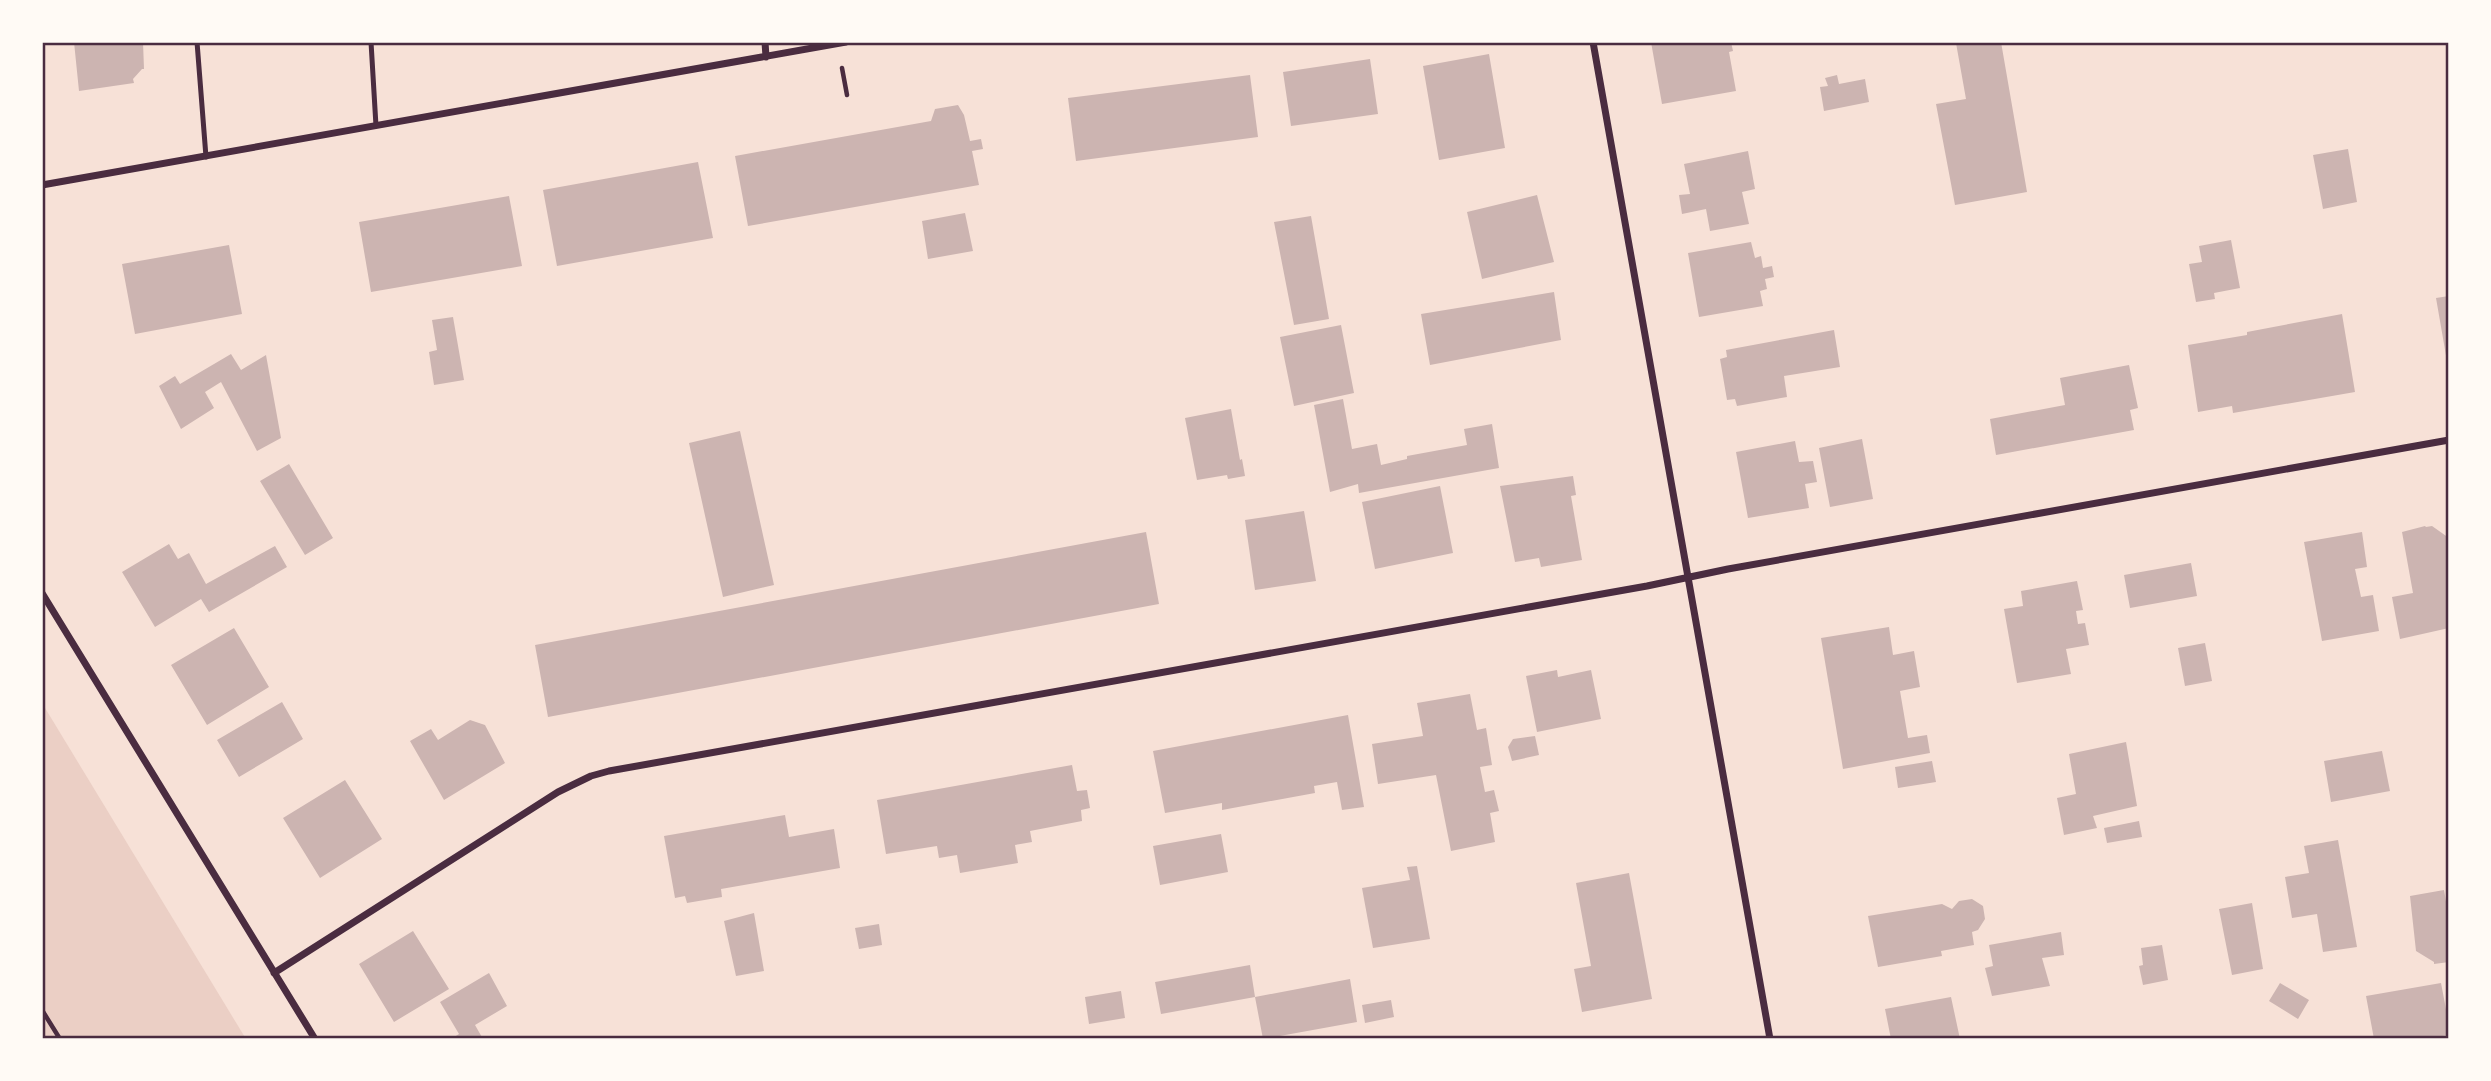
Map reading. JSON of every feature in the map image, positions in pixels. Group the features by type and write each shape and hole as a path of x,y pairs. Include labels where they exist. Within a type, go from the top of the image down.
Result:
{"street":[{"path":"765,42 766,57"},
{"path":"42,186 846,42"},
{"path":"1593,42 1770,1039"},
{"path":"274,973 558,792 609,771 2449,440"},
{"path":"42,593 315,1039"}],"lane":[{"path":"197,42 206,156"},
{"path":"371,42 376,126"}],"path":[{"path":"42,1010 60,1039"}],"shaded area":[{"path":"42,703 246,1039 42,1039"}],"building":[{"path":"74,42 143,42 144,69 133,79 134,83 79,91"},
{"path":"1651,42 1731,42 1733,51 1729,52 1736,91 1662,104"},
{"path":"2001,42 2027,192 1955,205 1936,104 1966,99 1956,43"},
{"path":"1489,54 1505,148 1439,160 1423,66"},
{"path":"1370,59 1378,114 1291,126 1283,72"},
{"path":"1250,75 1258,137 1076,161 1068,98"},
{"path":"1837,75 1839,84 1865,79 1869,102 1824,111 1820,87 1828,86 1825,78"},
{"path":"958,105 964,115 970,141 981,139 983,149 972,151 979,185 748,226 735,156 931,121 935,109"},
{"path":"2348,149 2357,202 2323,209 2313,155"},
{"path":"1748,151 1755,189 1742,192 1749,224 1710,231 1706,209 1682,214 1679,195 1690,194 1684,164"},
{"path":"698,162 713,238 557,266 543,190"},
{"path":"1537,195 1554,262 1482,279 1467,212"},
{"path":"509,196 522,266 371,292 359,222"},
{"path":"965,213 973,251 928,259 922,221"},
{"path":"1311,216 1329,319 1294,325 1274,222"},
{"path":"2231,240 2240,288 2214,293 2215,299 2196,302 2189,264 2202,262 2199,246"},
{"path":"1751,242 1755,258 1761,256 1763,268 1772,266 1774,277 1765,279 1767,289 1760,291 1763,306 1699,317 1688,253"},
{"path":"229,245 242,314 135,334 122,264"},
{"path":"1554,292 1561,340 1430,365 1421,314"},
{"path":"2449,296 2449,366 2448,367 2436,298"},
{"path":"2342,314 2355,392 2233,413 2232,406 2198,412 2188,345"},
{"path":"453,317 464,380 434,385 429,352 437,350 432,320"},
{"path":"1341,325 1354,393 1294,406 1280,337"},
{"path":"1834,330 1840,367 1784,376 1787,397 1737,406 1735,399 1727,400 1720,359 1727,357 1726,350"},
{"path":"231,354 241,370 266,355 281,438 257,451 221,382 205,392 214,408 181,429 159,386 175,376 180,384"},
{"path":"2129,365 2138,408 2130,410 2134,430 1996,455 1990,419 2065,405 2060,378"},
{"path":"1343,399 1352,449 1377,444 1381,465 1407,459 1407,456 1467,445 1464,429 1492,424 1499,468 1359,493 1358,484 1330,492 1314,405"},
{"path":"1231,409 1245,476 1228,479 1227,475 1197,480 1185,418"},
{"path":"740,431 774,585 723,597 689,443"},
{"path":"1862,439 1873,499 1830,507 1819,448"},
{"path":"1795,441 1799,462 1813,461 1817,482 1805,484 1809,508 1748,518 1736,452"},
{"path":"289,464 333,538 305,555 260,481"},
{"path":"1573,476 1576,495 1571,496 1582,560 1541,567 1539,558 1515,562 1500,486"},
{"path":"1440,486 1453,553 1375,569 1362,502"},
{"path":"1304,511 1316,581 1255,590 1245,520"},
{"path":"2432,526 2449,538 2449,628 2400,639 2392,597 2413,593 2402,532"},
{"path":"1146,532 1159,604 548,717 535,645"},
{"path":"2362,532 2367,567 2355,569 2361,597 2373,595 2379,631 2322,641 2304,542"},
{"path":"169,544 178,559 189,553 206,584 275,546 287,567 209,612 201,599 155,627 122,572"},
{"path":"2191,563 2197,596 2130,608 2124,575"},
{"path":"2077,581 2083,610 2076,611 2078,624 2085,623 2089,645 2066,649 2071,674 2017,683 2004,609 2023,606 2021,591"},
{"path":"1889,627 1893,655 1914,651 1920,687 1900,691 1908,738 1927,735 1930,753 1843,769 1821,638"},
{"path":"234,628 269,687 207,725 171,665"},
{"path":"2205,643 2212,681 2185,686 2178,648"},
{"path":"1557,670 1558,677 1591,670 1601,719 1537,732 1526,676"},
{"path":"1470,694 1477,730 1486,728 1492,765 1480,767 1485,792 1494,790 1499,811 1490,813 1495,842 1451,851 1436,775 1378,784 1372,744 1423,736 1417,703"},
{"path":"282,702 303,739 239,777 217,740"},
{"path":"1348,715 1364,807 1342,810 1337,782 1314,786 1315,793 1222,810 1222,803 1165,813 1153,751"},
{"path":"470,720 485,725 505,763 444,800 410,741 431,729 438,740"},
{"path":"1535,736 1539,755 1512,761 1508,747 1513,739"},
{"path":"2126,742 2137,806 2093,816 2097,828 2064,835 2057,798 2076,794 2069,754"},
{"path":"2382,751 2390,791 2331,802 2324,761"},
{"path":"1932,761 1936,782 1898,788 1895,767"},
{"path":"1072,765 1077,791 1087,790 1090,808 1081,810 1082,821 1030,831 1032,842 1015,845 1018,863 960,873 957,855 939,858 937,846 886,854 877,800"},
{"path":"345,780 382,839 320,878 283,818"},
{"path":"785,815 789,837 834,829 840,868 721,889 722,897 687,903 685,896 675,898 664,836"},
{"path":"2139,821 2142,837 2107,843 2104,828"},
{"path":"1221,834 1228,872 1160,885 1153,846"},
{"path":"2338,840 2357,947 2323,952 2317,914 2292,918 2285,877 2309,873 2304,846"},
{"path":"1417,866 1430,939 1373,948 1362,888 1410,880 1407,867"},
{"path":"1629,873 1652,999 1582,1012 1574,969 1591,966 1576,883"},
{"path":"2444,890 2449,919 2449,962 2434,964 2416,951 2410,896"},
{"path":"1972,899 1983,906 1985,919 1978,930 1972,932 1974,945 1941,951 1942,956 1878,967 1868,916 1942,904 1952,909 1959,901"},
{"path":"2252,903 2263,969 2232,975 2219,909"},
{"path":"754,913 764,971 736,976 724,921"},
{"path":"879,924 882,945 859,949 855,928"},
{"path":"413,931 449,989 394,1022 359,964"},
{"path":"2061,932 2064,955 2042,958 2050,986 1992,996 1985,968 1993,966 1989,945"},
{"path":"2162,945 2168,980 2143,985 2139,966 2143,965 2141,948"},
{"path":"1250,965 1255,997 1161,1014 1155,982"},
{"path":"489,973 507,1006 475,1025 483,1039 451,1039 459,1034 440,1002"},
{"path":"1350,979 1357,1022 1263,1039 1255,997"},
{"path":"2280,983 2309,1000 2298,1019 2269,1001"},
{"path":"2441,983 2449,1035 2443,1036 2444,1039 2374,1039 2366,996"},
{"path":"1121,991 1125,1018 1089,1024 1085,997"},
{"path":"1951,997 1960,1039 1891,1039 1885,1009"},
{"path":"1391,1000 1394,1017 1365,1023 1362,1005"}]}
